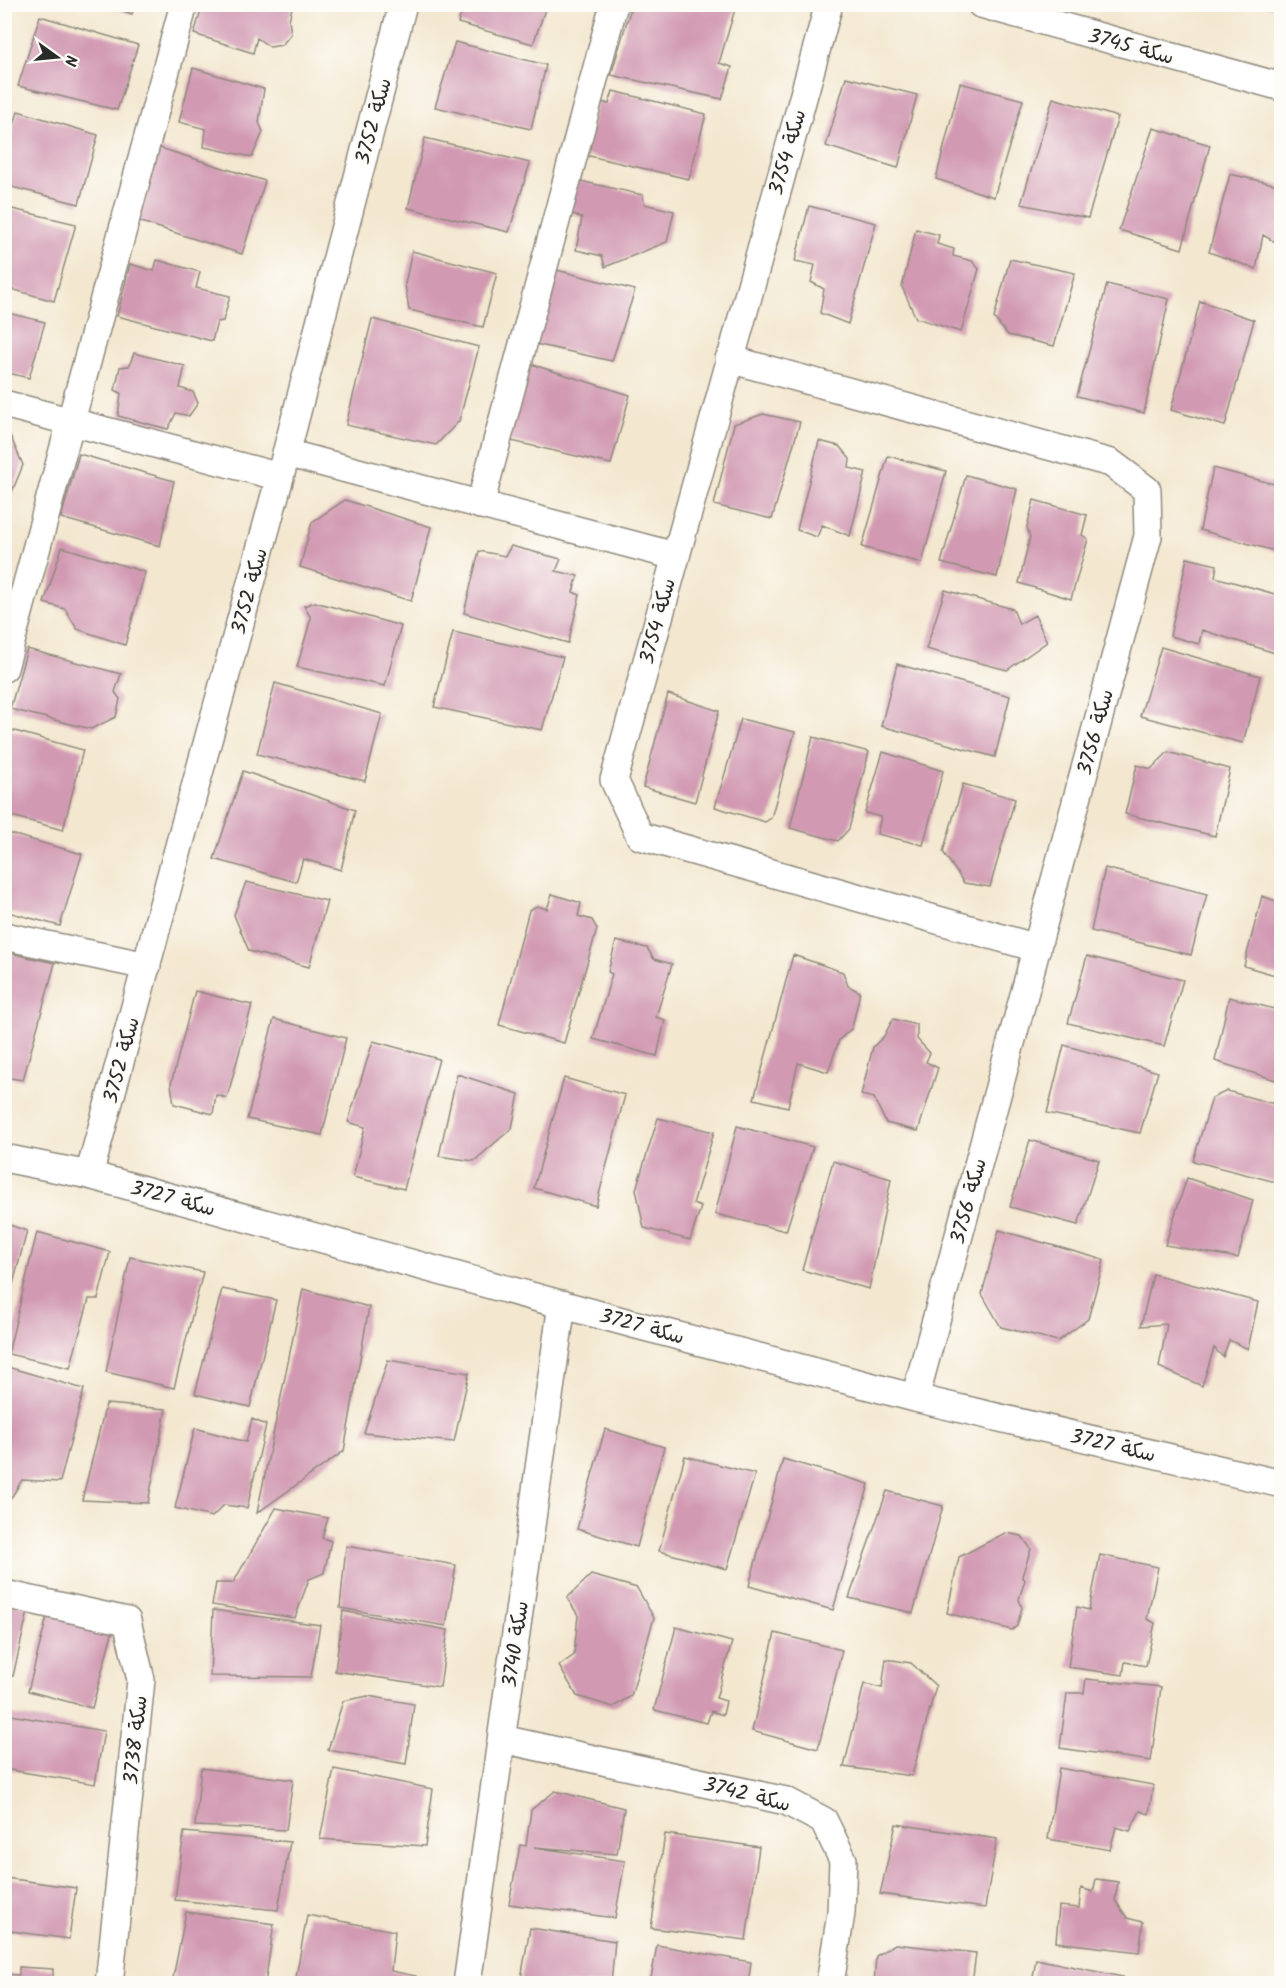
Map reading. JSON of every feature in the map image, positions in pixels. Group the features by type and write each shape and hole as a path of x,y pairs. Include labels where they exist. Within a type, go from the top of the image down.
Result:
{"street":[{"path":"4,668 184,4"},
{"name":"سكة 3752","path":"89,1175 283,465 403,4"},
{"path":"480,505 614,4"},
{"name":"سكة 3754","path":"829,4 614,780 640,836 1037,948"},
{"name":"سكة 3745","path":"981,4 1281,87"},
{"name":"سكة 3756","path":"729,359 1111,462 1147,490 1148,536 915,1398"},
{"path":"4,404 71,422 480,505 675,556"},
{"path":"4,936 147,966"},
{"name":"سكة 3727","path":"4,1158 89,1175 633,1324 915,1398 1281,1484"},
{"name":"سكة 3740","path":"467,1983 562,1304"},
{"name":"سكة 3738","path":"4,1594 127,1622 141,1680 110,1983"},
{"name":"سكة 3742","path":"502,1740 786,1801 824,1821 843,1860 841,1913 830,1983"}],"building":[{"path":"102,4 135,4 132,14"},
{"path":"203,4 293,4 289,20 291,34 282,45 270,47 257,38 253,53 194,34"},
{"path":"464,4 547,4 533,44 458,23"},
{"path":"632,4 736,6 719,63 732,67 722,99 611,75"},
{"path":"1282,4 1282,10 1263,5"},
{"path":"40,16 138,45 117,110 18,86"},
{"path":"455,42 546,65 531,129 435,107"},
{"path":"193,68 264,89 259,122 263,132 252,157 204,147 206,129 179,122"},
{"path":"846,77 917,95 898,168 826,146"},
{"path":"960,83 1023,100 994,197 936,179"},
{"path":"613,91 706,114 689,179 585,155 597,101 609,104"},
{"path":"1053,98 1118,117 1088,218 1021,204"},
{"path":"18,111 98,135 79,204 4,185 4,161"},
{"path":"1153,128 1210,145 1182,249 1119,230"},
{"path":"425,138 530,163 509,232 408,208"},
{"path":"157,147 265,181 242,254 138,221"},
{"path":"1230,174 1282,186 1282,246 1263,235 1256,269 1209,252"},
{"path":"576,180 643,195 644,204 674,211 667,242 605,267 602,256 576,250 582,218 569,212"},
{"path":"809,206 876,223 848,324 820,313 824,289 811,282 815,265 795,261"},
{"path":"4,207 76,224 54,301 4,287"},
{"path":"916,229 939,235 937,244 954,249 953,256 972,261 979,269 961,332 916,318 902,287"},
{"path":"412,251 497,273 483,327 409,310 405,284"},
{"path":"1010,259 1075,273 1054,346 1008,335 994,318"},
{"path":"157,260 200,272 196,288 230,296 223,321 217,322 212,341 117,316 130,264 154,271"},
{"path":"545,267 635,290 612,361 526,342"},
{"path":"1107,284 1169,299 1144,413 1077,396"},
{"path":"1200,301 1254,320 1225,426 1171,410"},
{"path":"4,312 45,322 29,378 4,372"},
{"path":"372,319 479,347 459,421 436,445 346,425"},
{"path":"134,353 185,366 180,388 193,392 198,403 189,416 176,413 168,429 118,416 121,393 115,390 120,367 129,366"},
{"path":"527,363 630,395 611,464 507,440"},
{"path":"763,414 800,422 772,519 714,505 734,424"},
{"path":"4,432 9,433 23,465 5,509"},
{"path":"819,441 839,446 850,459 849,468 866,472 850,536 822,525 817,537 797,530"},
{"path":"79,454 174,481 160,546 61,518"},
{"path":"888,456 946,471 922,563 862,547"},
{"path":"1213,468 1282,486 1282,553 1200,530"},
{"path":"966,475 1017,489 997,577 941,563"},
{"path":"345,500 431,527 411,601 300,567 312,522"},
{"path":"1034,500 1087,515 1082,535 1088,539 1071,599 1019,583 1030,537 1027,527"},
{"path":"511,546 561,559 556,571 578,576 573,592 580,595 568,643 464,613 479,551 505,556"},
{"path":"62,547 145,572 125,645 77,629 65,609 44,603"},
{"path":"1187,558 1217,565 1215,577 1282,596 1282,625 1275,653 1202,630 1199,644 1170,636"},
{"path":"945,590 1013,609 1019,624 1035,615 1047,642 1007,670 926,649"},
{"path":"315,602 401,626 385,686 297,667 311,618 304,606"},
{"path":"453,632 563,657 542,730 434,707"},
{"path":"1161,647 1260,676 1243,743 1140,716"},
{"path":"27,649 121,674 115,692 120,699 116,717 91,729 10,709"},
{"path":"897,664 1010,696 995,757 881,726"},
{"path":"275,683 382,714 365,781 257,754"},
{"path":"668,694 719,711 695,802 643,787"},
{"path":"741,719 795,732 771,818 765,822 715,807"},
{"path":"4,728 83,750 63,830 4,814"},
{"path":"813,737 869,752 849,829 838,841 790,828"},
{"path":"883,752 943,771 923,845 877,834 881,817 865,813"},
{"path":"1168,752 1230,769 1215,836 1125,814 1137,765 1151,769"},
{"path":"243,771 355,810 341,870 303,859 296,882 214,859"},
{"path":"963,784 1015,799 990,887 964,883 943,852"},
{"path":"4,832 82,854 60,926 4,911"},
{"path":"1282,850 1282,866 1276,865"},
{"path":"1105,868 1207,894 1191,955 1091,931"},
{"path":"246,882 327,901 309,967 249,951 234,915"},
{"path":"552,894 581,903 578,916 592,920 597,929 564,1043 499,1025 529,910 537,906 547,909"},
{"path":"1262,896 1282,903 1282,977 1244,966"},
{"path":"616,941 647,948 654,959 672,964 656,1017 665,1020 657,1056 593,1039 612,974 608,972"},
{"path":"4,952 55,963 23,1080 4,1077"},
{"path":"793,955 843,972 848,986 860,992 852,1028 839,1040 828,1072 798,1063 788,1107 754,1099"},
{"path":"1087,956 1183,980 1164,1046 1068,1023"},
{"path":"195,991 252,1005 227,1098 216,1095 213,1114 174,1104 171,1084"},
{"path":"1229,997 1282,1011 1282,1082 1215,1061"},
{"path":"274,1019 346,1038 322,1135 247,1119"},
{"path":"893,1019 917,1025 917,1039 930,1053 926,1062 938,1068 918,1131 886,1123 874,1098 861,1095 873,1047 884,1036"},
{"path":"373,1041 439,1059 404,1189 353,1177 365,1127 348,1122"},
{"path":"1064,1045 1158,1072 1140,1133 1047,1113"},
{"path":"457,1074 519,1094 512,1128 474,1161 439,1156"},
{"path":"564,1078 625,1095 596,1206 534,1188"},
{"path":"1227,1091 1282,1106 1280,1183 1193,1161 1212,1098"},
{"path":"658,1118 714,1132 693,1204 701,1207 690,1240 644,1228 636,1189"},
{"path":"737,1126 813,1147 786,1231 715,1214"},
{"path":"1030,1140 1099,1160 1078,1225 1010,1207"},
{"path":"833,1161 891,1179 869,1289 802,1270"},
{"path":"1187,1178 1253,1200 1238,1258 1165,1245"},
{"path":"4,1223 27,1231 5,1314 4,1314"},
{"path":"999,1230 1104,1260 1088,1319 1058,1341 1001,1327 982,1294"},
{"path":"37,1232 110,1252 98,1299 89,1299 70,1368 8,1354"},
{"path":"130,1257 203,1272 174,1388 106,1372"},
{"path":"1153,1274 1258,1302 1248,1349 1229,1340 1223,1357 1214,1348 1202,1386 1159,1367 1167,1324 1141,1326"},
{"path":"222,1289 276,1300 250,1407 195,1394"},
{"path":"303,1289 369,1307 344,1451 257,1513"},
{"path":"388,1360 469,1373 454,1442 364,1433"},
{"path":"4,1366 84,1389 60,1482 22,1480 8,1503 4,1502"},
{"path":"106,1404 166,1409 148,1503 82,1500"},
{"path":"252,1419 266,1425 247,1508 224,1505 212,1517 175,1508 195,1428 246,1442"},
{"path":"605,1429 664,1447 637,1547 577,1529"},
{"path":"685,1456 755,1474 727,1569 659,1551"},
{"path":"783,1459 869,1484 833,1610 749,1586"},
{"path":"887,1491 943,1506 913,1613 849,1598"},
{"path":"276,1508 328,1518 322,1538 331,1541 324,1573 309,1579 295,1618 212,1605 216,1583 233,1583"},
{"path":"1005,1533 1022,1536 1031,1549 1022,1576 1025,1580 1019,1599 1022,1608 1017,1626 1012,1630 947,1613 959,1557"},
{"path":"346,1546 456,1565 446,1626 340,1608"},
{"path":"1100,1555 1158,1567 1147,1619 1155,1623 1146,1666 1125,1662 1123,1675 1068,1667 1077,1607 1089,1610"},
{"path":"591,1575 637,1588 654,1618 631,1696 613,1707 577,1696 559,1666 574,1655 578,1615 567,1598"},
{"path":"4,1601 29,1607 13,1676 4,1674"},
{"path":"49,1609 114,1626 92,1708 28,1691"},
{"path":"213,1610 320,1625 311,1677 210,1676"},
{"path":"343,1611 448,1630 440,1687 335,1671"},
{"path":"676,1627 732,1642 716,1698 726,1701 723,1715 711,1711 707,1723 654,1710"},
{"path":"775,1633 842,1650 818,1749 752,1731"},
{"path":"886,1659 911,1663 936,1686 912,1776 844,1767 864,1684 882,1688"},
{"path":"1086,1679 1161,1687 1151,1761 1060,1748 1067,1693 1084,1693"},
{"path":"368,1696 414,1704 406,1764 328,1750 343,1701"},
{"path":"5,1714 104,1731 95,1784 4,1769"},
{"path":"201,1768 293,1780 286,1830 195,1826"},
{"path":"1059,1768 1153,1785 1149,1814 1140,1811 1130,1831 1116,1827 1110,1850 1048,1839"},
{"path":"334,1769 433,1789 425,1846 320,1839"},
{"path":"555,1791 624,1808 617,1854 534,1847 625,1861 615,1918 509,1904 520,1845 526,1846 531,1810"},
{"path":"896,1824 997,1839 985,1908 880,1894"},
{"path":"184,1832 290,1842 278,1910 175,1900"},
{"path":"665,1834 759,1847 746,1940 651,1928"},
{"path":"4,1863 8,1864 6,1878 76,1888 69,1939 4,1930"},
{"path":"1096,1879 1118,1882 1115,1900 1127,1918 1143,1922 1139,1952 1056,1942 1059,1906 1079,1908 1081,1888 1093,1892"},
{"path":"186,1912 274,1924 265,1984 233,1984 173,1978"},
{"path":"307,1915 395,1931 391,1971 416,1976 414,1984 295,1983"},
{"path":"530,1928 615,1941 611,1984 520,1984"},
{"path":"895,1944 976,1953 972,1984 874,1984 876,1956"},
{"path":"657,1945 751,1962 748,1984 650,1984"},
{"path":"1036,1959 1123,1977 1122,1984 1032,1984"},
{"path":"19,1967 53,1969 53,1984 4,1984 4,1974 19,1975"}]}
